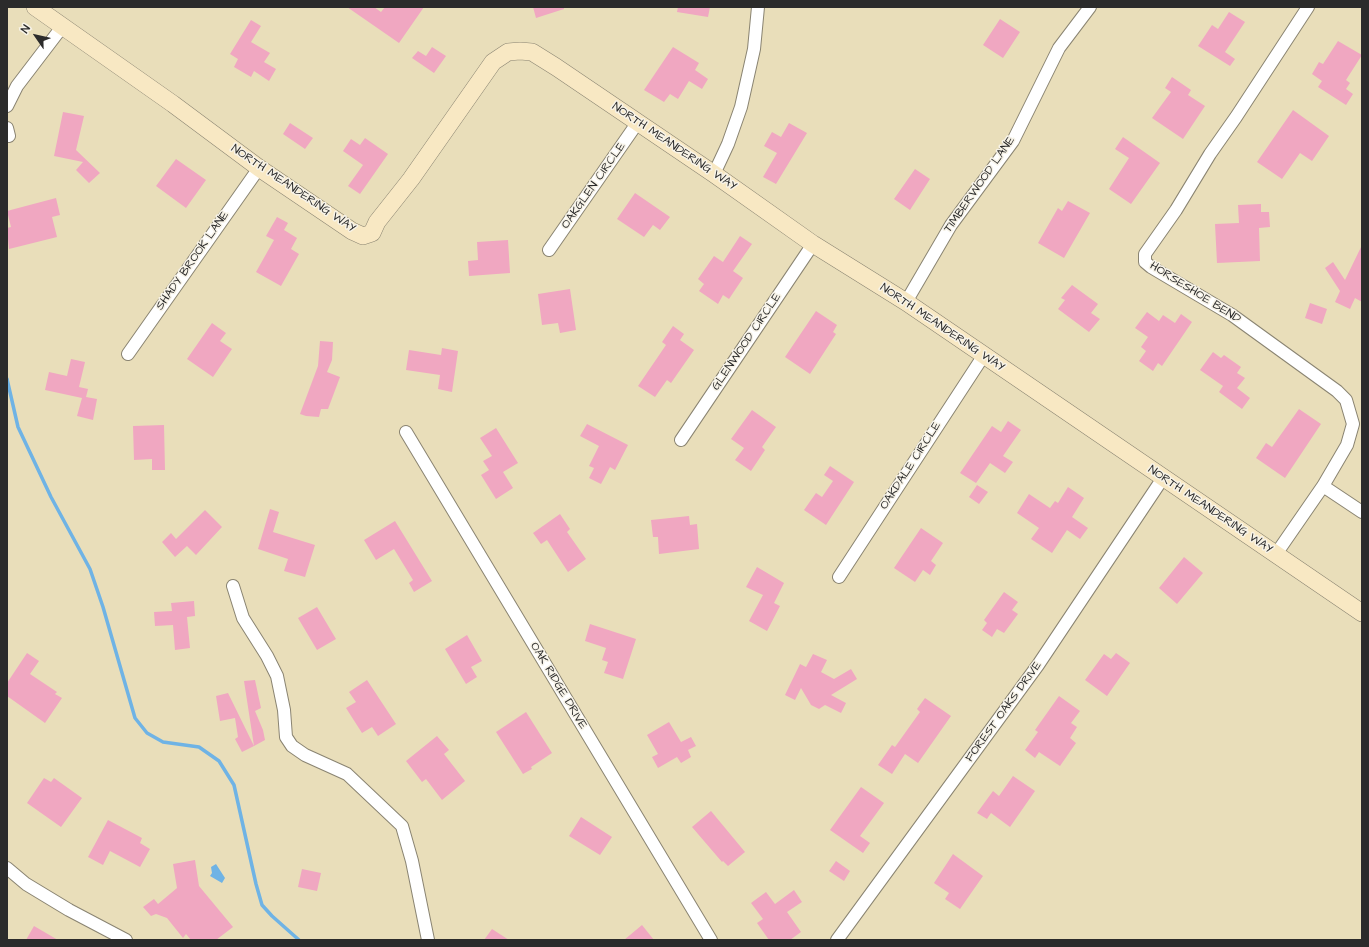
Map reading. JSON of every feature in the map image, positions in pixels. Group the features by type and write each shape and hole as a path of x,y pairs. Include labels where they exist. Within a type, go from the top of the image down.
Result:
{"street":[{"name":"NORTH MEANDERING WAY","path":"35,7 173,104 259,168 352,231 363,236 372,233 377,222 411,179 493,62 508,52 532,52 638,122 813,244 906,302 1362,613"},
{"path":"714,174 728,144 741,107 754,49 758,7"},
{"name":"TIMBERWOOD LANE","path":"906,302 951,225 1013,141 1059,48 1090,7"},
{"name":"HORSESHOE BEND","path":"1276,554 1323,486 1347,445 1352,433 1353,424 1346,400 1336,391 1232,315 1151,267 1145,262 1145,254 1176,210 1210,154 1308,7"},
{"path":"7,106 17,86 62,27"},
{"name":"OAKGLEN CIRCLE","path":"550,250 638,122"},
{"name":"SHADY BROOK LANE","path":"128,354 259,168"},
{"name":"GLENWOOD CIRCLE","path":"681,440 813,244"},
{"name":"OAKDALE CIRCLE","path":"839,577 984,355"},
{"name":"OAK RIDGE DRIVE","path":"406,432 711,940"},
{"name":"FOREST OAKS DRIVE","path":"837,940 1038,665 1163,478"},
{"path":"1323,486 1362,512"},
{"path":"234,586 243,618 267,656 277,676 284,710 286,737 292,746 305,755 347,774 402,826 412,861 428,940"},
{"path":"7,868 26,884 64,907 126,940"}],"water":[{"path":"216,864 225,878 222,883 210,876 212,873 211,867"}],"building":[{"path":"347,7 374,7 381,12 385,7 424,7 399,43"},
{"path":"533,7 564,7 564,9 536,18"},
{"path":"678,7 710,7 708,17 677,12"},
{"path":"1229,12 1245,22 1225,52 1235,59 1230,66 1198,46 1212,25 1218,29"},
{"path":"1000,19 1020,32 1003,58 983,45"},
{"path":"251,20 261,26 251,42 270,53 264,62 276,69 269,81 254,71 251,77 234,67 238,59 230,54"},
{"path":"1338,41 1362,55 1346,80 1350,83 1346,89 1353,94 1346,105 1318,87 1322,81 1312,74 1319,62 1323,64"},
{"path":"432,47 446,56 434,73 412,58 418,51 426,56"},
{"path":"673,47 699,63 695,70 708,79 702,89 689,81 678,99 670,94 664,102 644,90"},
{"path":"1172,77 1191,90 1188,95 1205,106 1183,139 1152,118 1171,92 1165,88"},
{"path":"1293,110 1329,136 1312,161 1300,153 1282,179 1257,162"},
{"path":"63,112 84,116 76,150 100,173 89,183 76,170 83,162 54,156"},
{"path":"290,123 313,138 305,149 283,134"},
{"path":"789,123 807,133 776,184 763,177 777,153 764,146 772,132 781,137"},
{"path":"1123,137 1160,163 1131,204 1109,189 1129,158 1115,149"},
{"path":"365,138 388,154 360,194 348,186 363,165 343,151 351,139 360,145"},
{"path":"176,159 206,180 186,208 156,186"},
{"path":"915,169 930,179 910,210 894,199"},
{"path":"635,193 670,217 660,230 653,225 644,237 617,219"},
{"path":"56,198 60,215 52,217 57,237 9,249 7,228 11,227 7,211"},
{"path":"1068,201 1090,213 1064,258 1038,243 1058,208 1062,211"},
{"path":"1261,204 1261,212 1269,212 1270,227 1259,228 1260,261 1217,263 1215,224 1239,223 1238,205"},
{"path":"277,217 288,223 284,230 297,238 291,249 299,254 281,286 256,272 274,240 266,236"},
{"path":"740,236 752,244 733,271 743,278 729,299 723,295 718,304 699,291 704,284 698,279 714,256 723,262"},
{"path":"508,240 510,273 469,276 468,261 478,260 477,242"},
{"path":"1362,245 1362,302 1355,298 1350,309 1335,302 1340,291 1325,268 1333,262 1345,280"},
{"path":"1072,285 1098,304 1091,313 1100,319 1089,332 1058,309 1065,300 1061,298"},
{"path":"570,289 576,330 560,333 558,323 542,325 538,294"},
{"path":"1310,303 1327,309 1322,324 1305,318"},
{"path":"816,311 837,325 833,332 836,334 810,374 785,357"},
{"path":"1147,312 1159,321 1163,315 1175,323 1181,314 1192,322 1162,366 1158,363 1153,371 1139,361 1146,351 1141,347 1148,337 1135,328"},
{"path":"212,323 226,333 220,341 232,349 213,377 187,359"},
{"path":"673,326 684,334 680,340 694,350 671,383 667,380 655,397 638,386 666,345 662,342"},
{"path":"320,341 333,342 332,360 327,372 340,377 328,409 321,409 319,417 306,416 300,414 318,366"},
{"path":"442,348 458,351 452,392 438,389 440,375 406,370 409,350 441,355"},
{"path":"1213,352 1221,358 1224,355 1241,367 1237,373 1245,378 1237,388 1250,398 1242,409 1219,392 1223,386 1200,370"},
{"path":"71,359 85,362 79,387 88,389 86,397 97,399 93,420 77,416 82,398 45,390 49,372 67,376"},
{"path":"1299,409 1321,424 1285,478 1256,458 1266,443 1272,447"},
{"path":"752,410 776,427 762,447 765,450 751,471 735,460 744,448 731,439"},
{"path":"1008,421 1021,430 1003,456 1013,462 1005,473 990,463 976,483 960,473 992,426 1001,432"},
{"path":"587,424 628,445 615,470 610,467 601,484 589,478 594,468 589,466 599,446 580,436"},
{"path":"164,425 165,470 152,470 152,459 134,460 133,426"},
{"path":"496,428 518,463 503,472 513,488 496,499 481,475 489,470 483,461 492,456 480,438"},
{"path":"830,466 854,482 826,525 804,510 816,493 822,497 833,481 824,475"},
{"path":"977,485 988,492 979,504 969,497"},
{"path":"1068,487 1084,498 1072,517 1088,528 1080,539 1067,530 1052,553 1031,539 1039,528 1017,513 1029,494 1050,508 1055,501 1058,503"},
{"path":"270,509 279,512 273,532 315,545 305,577 284,571 288,559 258,549"},
{"path":"205,510 222,527 196,555 187,546 175,557 162,542 171,533 176,539"},
{"path":"560,514 570,529 567,532 586,559 568,572 547,540 541,544 533,533"},
{"path":"689,516 690,525 697,524 699,549 659,554 658,537 653,537 651,520"},
{"path":"395,521 432,581 414,592 409,583 413,580 394,549 376,560 364,540"},
{"path":"921,528 943,543 931,561 936,565 930,575 923,570 915,582 894,568"},
{"path":"1184,557 1203,573 1177,604 1159,588"},
{"path":"757,567 784,583 774,603 780,606 767,631 749,621 763,595 746,587"},
{"path":"1004,592 1018,602 1012,610 1018,614 1004,633 997,629 992,637 982,630 987,623 984,620"},
{"path":"194,601 195,616 187,617 190,648 175,650 173,625 155,626 154,612 172,611 171,603"},
{"path":"317,607 336,639 317,650 298,618"},
{"path":"590,624 636,639 623,679 604,673 608,662 602,660 606,648 585,641"},
{"path":"467,635 482,661 471,667 477,677 466,684 445,649"},
{"path":"27,653 39,661 30,674 57,692 55,694 62,698 45,723 7,696 7,683"},
{"path":"1116,653 1130,663 1107,696 1085,680 1104,654 1111,659"},
{"path":"813,654 827,660 821,672 834,679 851,669 857,679 831,695 846,703 841,713 825,705 819,709 811,705 801,688 795,700 785,695 800,664 806,667"},
{"path":"255,680 261,708 255,711 263,730 265,740 254,746 244,681"},
{"path":"367,680 396,724 378,736 372,727 362,733 346,708 356,702 349,692"},
{"path":"228,693 254,746 242,752 235,739 238,737 235,718 220,721 216,696"},
{"path":"1059,696 1080,711 1071,723 1077,727 1070,738 1076,743 1060,766 1039,752 1035,758 1025,750 1038,732 1035,730"},
{"path":"925,698 951,716 918,763 905,754 892,774 878,765 892,745 895,747 920,712 917,709"},
{"path":"526,712 552,753 531,767 532,769 523,774 496,732"},
{"path":"669,722 681,742 691,737 696,746 688,750 691,757 681,763 677,757 658,768 652,757 658,754 647,735"},
{"path":"437,736 449,750 444,754 465,781 442,800 426,779 422,782 406,761"},
{"path":"1013,776 1035,791 1010,827 991,813 987,819 977,813 993,791 999,796"},
{"path":"44,778 51,782 54,778 82,798 61,827 27,803"},
{"path":"861,787 884,803 860,836 870,843 863,853 830,830"},
{"path":"711,811 745,852 728,866 723,861 722,862 692,827"},
{"path":"581,817 612,837 600,855 569,836"},
{"path":"108,820 142,838 140,843 150,849 140,867 110,851 103,865 88,857"},
{"path":"953,854 983,876 960,909 945,899 949,893 934,883"},
{"path":"195,860 199,886 233,927 216,940 191,940 186,934 183,938 167,918 156,914 151,916 143,907 154,899 158,904 177,888 173,864"},
{"path":"836,861 850,871 844,881 829,871"},
{"path":"302,869 321,873 317,891 298,887"},
{"path":"794,890 802,902 787,912 801,932 790,940 769,940 757,923 763,919 751,903 766,892 775,904"},
{"path":"642,925 654,940 624,940"},
{"path":"34,926 58,940 26,940"},
{"path":"492,929 509,940 484,940"}],"waterway":[{"path":"7,379 18,427 51,497 90,569 103,607 135,718 147,733 163,742 199,747 219,761 234,785 262,905 299,940"}]}
